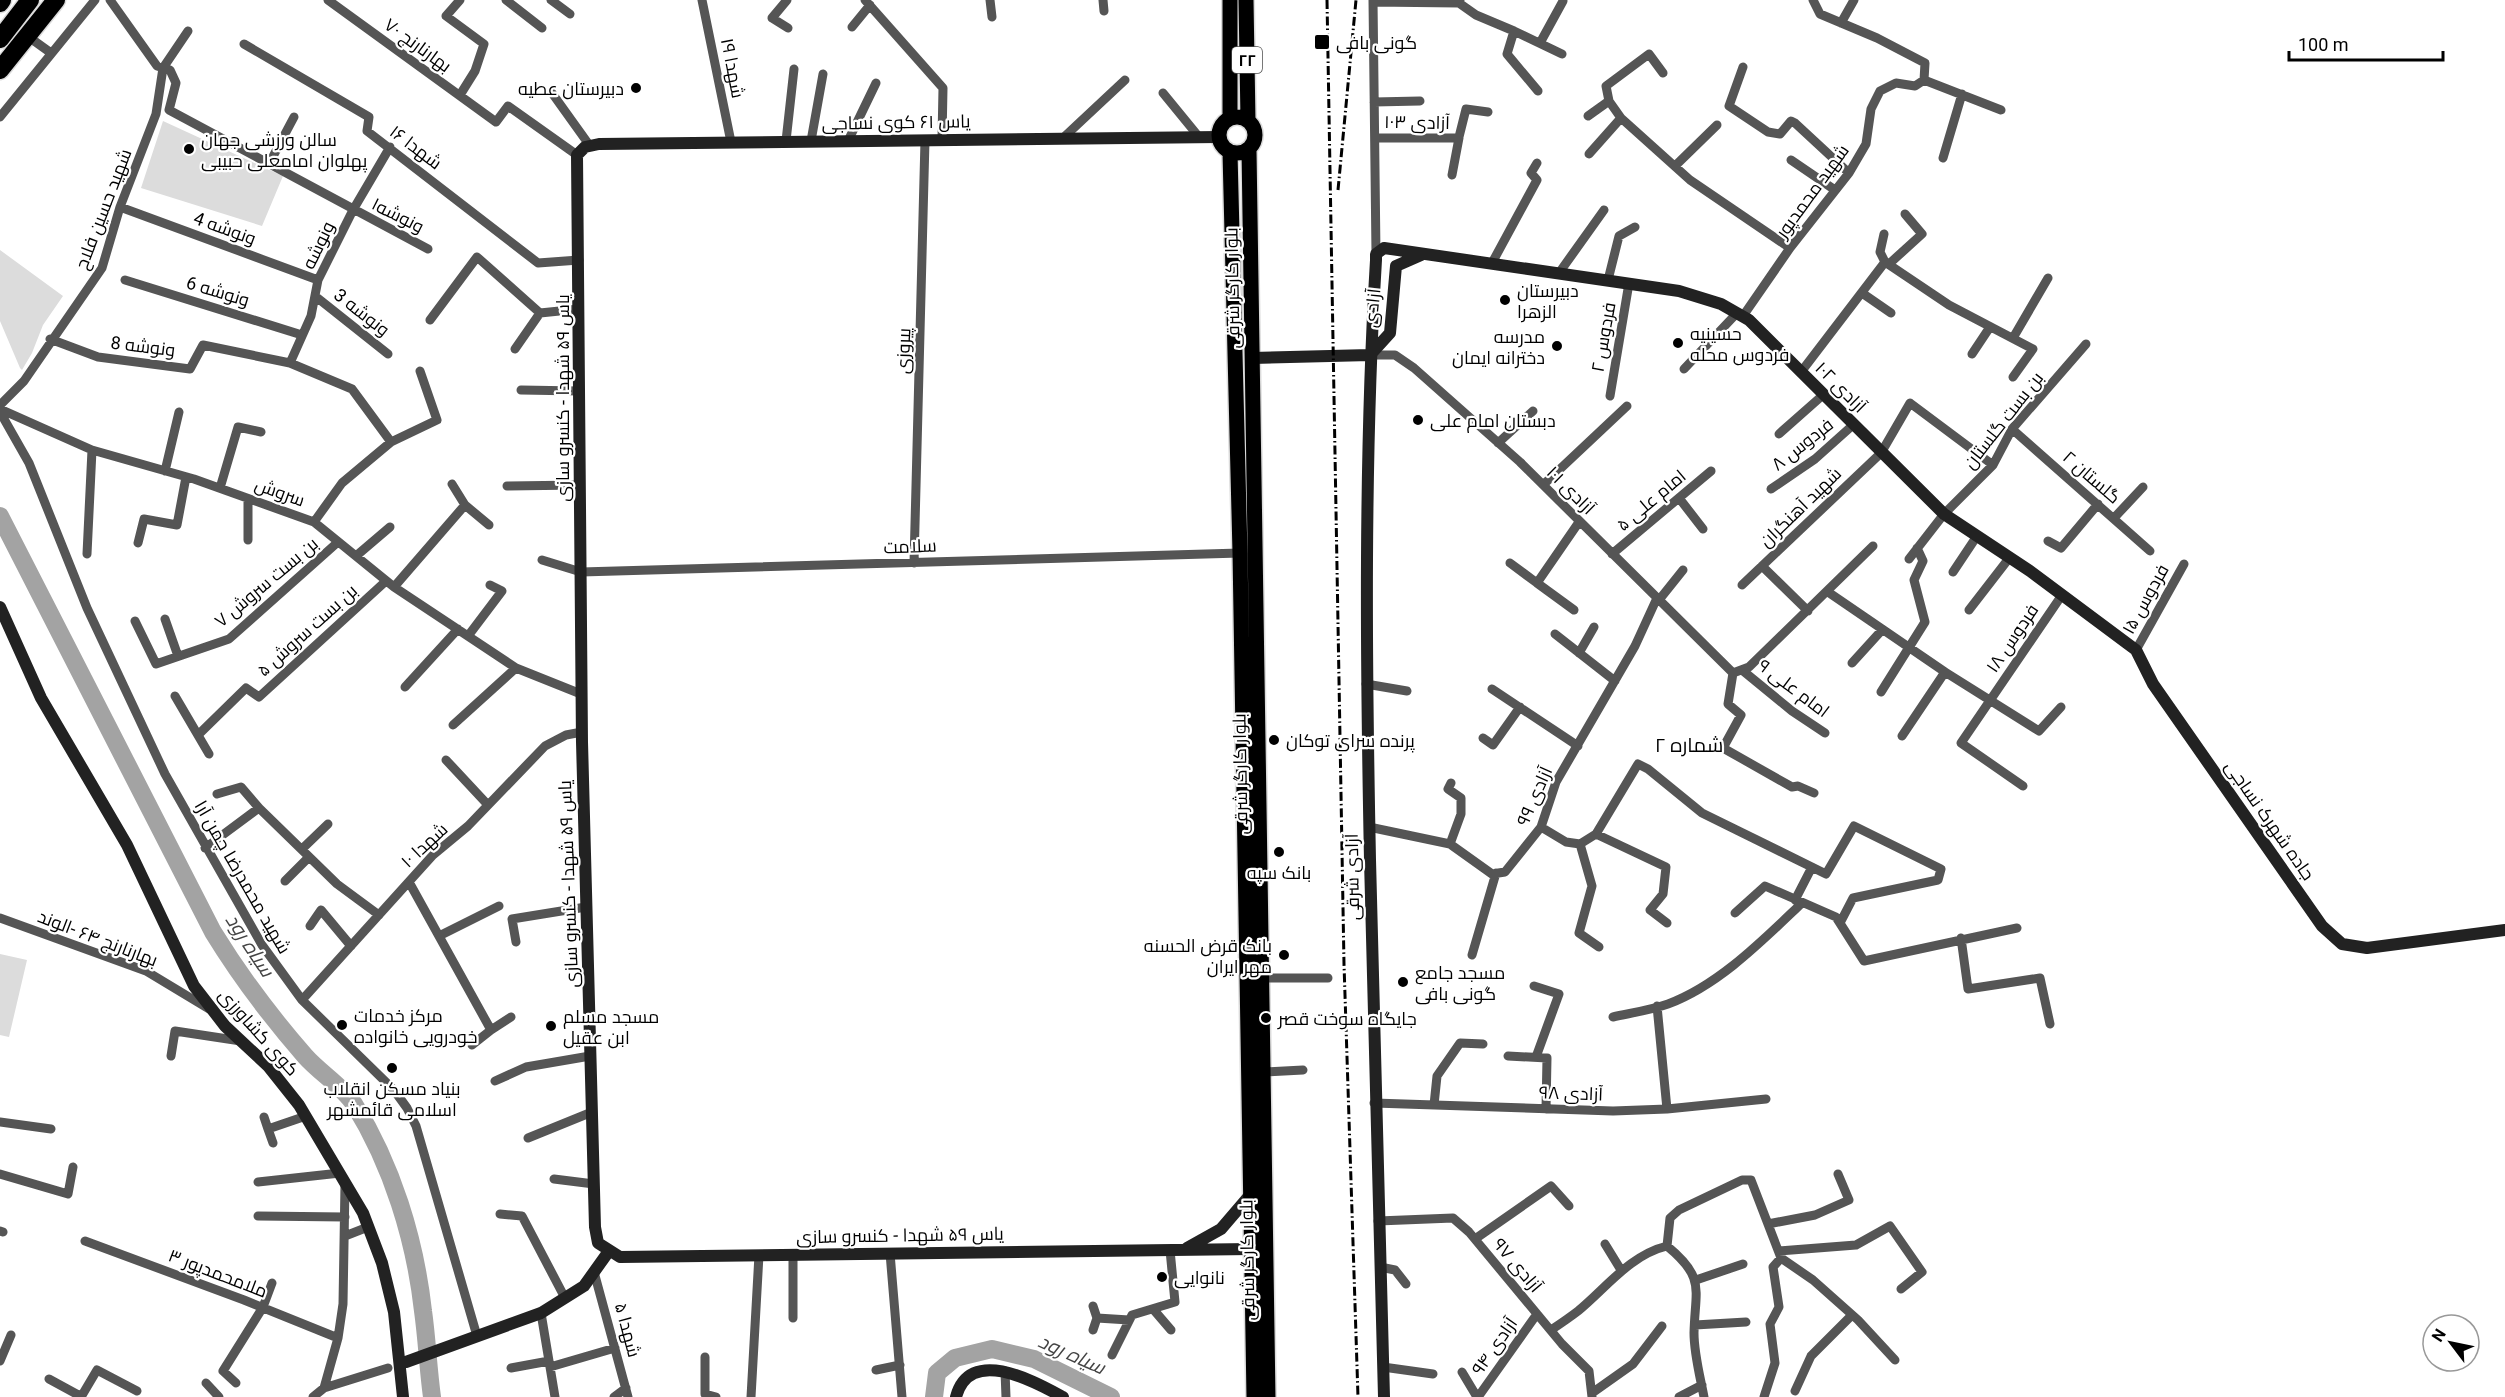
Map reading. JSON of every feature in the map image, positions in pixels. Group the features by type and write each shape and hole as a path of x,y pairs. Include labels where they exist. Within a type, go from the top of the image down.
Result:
{"highway":[{"path":"0,39 30,0"},
{"path":"0,70 26,34 56,0"},
{"path":"0,83 26,34"}],"main road":[{"path":"1230,0 1230,118"},
{"name":"۲۲","path":"1246,0 1248,120"},
{"path":"1236,117 1248,120 1254,126 1256,135 1254,143 1249,150 1237,154 1230,153 1225,149 1219,137 1224,123 1236,117"},
{"name":"بلوار کارگر شرقی","path":"1249,150 1254,859 1251,1249 1254,1397"},
{"name":"بلوار کارگر شرقی","path":"1230,153 1240,553 1254,859 1263,978 1268,1397"}],"street":[{"path":"0,117 95,0"},
{"path":"110,0 157,66 163,68 188,31"},
{"name":"بهارنارنج ۷۰","path":"328,0 496,122 508,106 577,155"},
{"path":"340,9 346,0"},
{"path":"460,0 446,16 483,44 475,71 460,95"},
{"path":"506,0 542,28"},
{"path":"551,0 570,14"},
{"name":"شهدا ۱۹","path":"702,0 731,142"},
{"path":"787,0 772,18 788,28"},
{"path":"990,0 992,17"},
{"path":"1103,0 1104,10"},
{"path":"1813,0 1820,14 1877,38 1925,63 1924,80 2001,110"},
{"path":"1841,23 1854,0"},
{"path":"1373,1 1460,1 1476,15 1515,30 1562,54"},
{"name":"آزادی","path":"1370,355 1376,254 1373,1"},
{"path":"1540,43 1563,1"},
{"path":"852,27 868,3 943,88 942,140"},
{"path":"1515,30 1507,54 1538,91"},
{"path":"26,34 51,53"},
{"name":"شهدا ۱۶","path":"244,44 369,117 367,131 538,262 579,260"},
{"path":"1663,73 1649,54 1606,86 1610,101 1621,118 1690,180 1790,248"},
{"path":"1743,67 1729,106 1768,132 1780,134 1791,122 1795,123 1849,172"},
{"name":"ونوشه۱","path":"163,68 170,70 176,83 169,110 428,249"},
{"name":"شهید حسین فلاح","path":"0,409 24,381 102,268 120,207 156,114 163,68"},
{"path":"786,141 794,69"},
{"path":"811,141 824,74"},
{"path":"1063,138 1125,80"},
{"name":"شهید محمدپور","path":"1684,369 1740,314 1849,172 1866,144 1871,109 1880,91 1896,83 1915,86 1924,80"},
{"path":"848,141 876,83"},
{"path":"552,93 590,146 585,147 577,155"},
{"path":"1163,93 1199,137"},
{"path":"1943,158 1962,94"},
{"path":"1374,102 1420,101"},
{"path":"1588,116 1610,101"},
{"path":"1458,141 1466,109 1488,112"},
{"path":"268,164 294,117"},
{"path":"1589,154 1621,118"},
{"path":"1675,166 1717,124"},
{"name":"یاس ۶۱ کوی نساجی","path":"590,146 786,141 1219,137"},
{"name":"آزادی ۱۰۳","path":"1375,138 1459,138 1452,175"},
{"name":"پیروزی","path":"914,563 925,140"},
{"name":"ونوشه","path":"290,363 310,316 318,280 353,210 390,147"},
{"name":"یاس ۵۹ شهدا - کنسرو سازی","path":"577,155 581,694 595,1227 598,1243 620,1257 1251,1249"},
{"path":"1791,160 1835,190"},
{"path":"1491,263 1537,180 1531,173 1537,163"},
{"name":"ونوشه 4","path":"120,207 318,280"},
{"path":"1559,273 1604,210"},
{"path":"1801,372 1887,263 1922,234 1905,214"},
{"path":"1608,280 1619,236 1635,227"},
{"path":"1884,234 1880,252 1887,263 1949,305 2033,349 2013,377"},
{"path":"1376,254 1384,248 1400,249 1421,255"},
{"name":"آزادی","path":"1370,355 1390,333 1396,266 1421,255"},
{"name":"آزادی ۱۰۲","path":"1421,255 1679,291 1721,304 1740,314 1749,320 1944,514 2062,595"},
{"path":"430,320 477,257 540,313 579,309"},
{"path":"2013,339 2048,278"},
{"name":"ونوشه 6","path":"125,280 302,335"},
{"name":"فردوس ۲","path":"1610,396 1629,283"},
{"path":"1862,293 1891,313"},
{"name":"ونوشه 3","path":"315,296 388,354"},
{"path":"515,349 540,313"},
{"path":"1972,354 1990,327"},
{"name":"ونوشه 8","path":"51,339 98,357 190,369 203,345 290,363"},
{"name":"بن بست گلستان","path":"1909,559 1944,514 1993,465 2012,429 2086,344"},
{"path":"1252,358 1370,355"},
{"name":"آزادی ۱۰۱","path":"1370,355 1395,355 1414,368 1543,485 1658,599 1738,671"},
{"name":"آزادی شرقی","path":"1370,355 1366,684 1374,1103 1384,1397"},
{"path":"290,363 352,389 391,442"},
{"path":"314,522 342,483 391,442 437,420 420,371"},
{"path":"521,390 579,391"},
{"path":"1779,434 1823,395"},
{"name":"شهید آهنگران","path":"1742,585 1881,453 1910,403 1993,465"},
{"path":"1543,485 1627,406"},
{"name":"سروش","path":"0,409 92,450 220,488 314,522 390,584 516,668 581,694"},
{"name":"شهید محمدرضا چمن آرا","path":"0,409 29,463 101,639 165,774 205,848 262,945 302,1000 394,1090 407,1108 416,1126 471,1338"},
{"path":"1498,443 1533,411"},
{"path":"165,471 179,412"},
{"name":"فردوس ۸","path":"1772,489 1815,459 1853,425"},
{"path":"220,488 238,427 261,432"},
{"name":"گلستان ۲","path":"2012,429 2150,552"},
{"path":"87,554 92,450"},
{"name":"امام علی ۵","path":"1612,554 1711,471"},
{"path":"138,543 144,519 177,525 186,477"},
{"path":"452,484 465,505 489,525"},
{"path":"507,486 580,484"},
{"path":"2114,518 2143,487"},
{"path":"1679,498 1703,529"},
{"path":"248,499 248,540"},
{"path":"2048,541 2061,548 2098,504"},
{"path":"390,584 465,505"},
{"path":"1538,583 1580,522"},
{"path":"356,556 390,527"},
{"path":"1953,572 1977,536"},
{"name":"بن بست سروش ۷","path":"135,621 156,664 229,639 338,542"},
{"path":"1814,793 1798,786 1792,787 1723,748 1741,715 1728,704 1738,671 1749,667 1873,546"},
{"path":"1881,692 1910,650 1925,622 1914,580 1923,561 1917,548"},
{"name":"سلامت","path":"542,560 580,572 1240,553"},
{"path":"1969,610 2010,558"},
{"path":"1510,563 1574,610"},
{"name":"فردوس ۱۵","path":"2136,651 2184,564"},
{"path":"1762,566 1808,611"},
{"name":"آزادی ٩٩","path":"1496,873 1505,872 1541,827 1556,782 1635,646 1658,599 1683,570"},
{"name":"بن بست سروش ۵","path":"198,735 246,688 259,697 390,584"},
{"path":"468,636 502,591 490,585"},
{"path":"1828,592 1910,650 2038,731 2061,707"},
{"name":"جاده شهرک نساجی","path":"2062,595 2136,651 2153,684 2315,917 2342,944 2367,948 2505,930"},
{"name":"فردوس ۱۸","path":"2023,786 1961,743 2062,595"},
{"name":"کوی کشاورزی","path":"0,607 41,698 127,845 194,986 225,1026 268,1066 306,1116 343,1177 368,1227 382,1263 394,1312 403,1397"},
{"path":"165,619 178,656"},
{"path":"1579,653 1594,627"},
{"path":"405,687 458,629"},
{"path":"1852,663 1882,630"},
{"path":"1555,634 1615,681"},
{"path":"453,726 516,668"},
{"name":"امام علی ۹","path":"1738,671 1826,733"},
{"path":"1902,736 1945,672"},
{"path":"1366,684 1407,692"},
{"path":"1492,689 1578,746"},
{"path":"175,696 209,754"},
{"path":"1483,738 1493,745 1520,707"},
{"name":"شهدا ۱۰","path":"302,1000 433,855 468,826 545,746 566,735 582,732"},
{"path":"446,760 488,805"},
{"path":"1541,827 1566,842 1580,844 1596,834 1638,764 1648,769 1702,813 1826,874 1854,826 1941,869 1938,880 1853,898 1840,923"},
{"path":"1450,844 1461,814 1461,798 1448,789 1451,783"},
{"path":"217,794 241,787 259,808 337,884 379,915"},
{"path":"205,848 259,808"},
{"path":"285,881 328,824"},
{"path":"1369,827 1450,844 1492,874 1496,873 1472,955"},
{"path":"1596,834 1666,867 1663,894 1650,910 1667,923"},
{"path":"1580,844 1592,886 1579,933 1599,947"},
{"path":"1613,1017 1668,1004 1703,986 1737,961 1798,902 1812,867"},
{"path":"409,882 491,1030"},
{"path":"1735,913 1765,886 1836,917 1864,961 1961,938 2017,928"},
{"path":"439,936 499,906"},
{"path":"516,942 512,919 586,908"},
{"path":"310,926 321,910 351,946"},
{"name":"بهارنارنج ۶۴ -الوند","path":"0,918 146,971 213,1011"},
{"path":"1961,938 1968,989 2040,978 2050,1024"},
{"path":"1263,978 1328,978"},
{"path":"1534,986 1559,994 1536,1057"},
{"path":"1657,1006 1666,1109"},
{"path":"472,1045 511,1017"},
{"path":"171,1056 175,1031 241,1041"},
{"path":"1434,1105 1437,1076 1460,1043 1483,1044"},
{"path":"495,1081 526,1067 590,1056"},
{"path":"1508,1056 1547,1058 1546,1109"},
{"path":"1264,1072 1303,1070"},
{"name":"آزادی ۹۸","path":"1374,1103 1613,1111 1666,1109 1766,1099"},
{"path":"528,1138 592,1112"},
{"path":"268,1129 306,1116"},
{"path":"264,1117 273,1143"},
{"path":"0,1122 51,1129"},
{"path":"0,1174 68,1194 73,1167"},
{"path":"1768,1224 1815,1215 1849,1200 1838,1174"},
{"path":"258,1182 343,1177 345,1217 343,1304 338,1338 324,1388"},
{"path":"554,1179 594,1184"},
{"path":"1667,1246 1670,1218 1679,1210 1742,1180 1751,1180 1780,1255 1813,1280 1852,1315 1895,1360"},
{"path":"1475,1239 1551,1186 1569,1206"},
{"path":"1184,1250 1221,1229 1251,1194"},
{"path":"500,1214 522,1216 565,1298"},
{"path":"258,1216 345,1217"},
{"name":"آزادی ۹۷","path":"1378,1221 1453,1218 1475,1239 1537,1314 1589,1371 1592,1395"},
{"path":"1780,1255 1856,1245 1890,1226 1922,1272 1901,1289"},
{"path":"345,1236 368,1227"},
{"name":"ملامحمدپور ۳","path":"85,1241 263,1307 338,1338"},
{"path":"1605,1244 1621,1270"},
{"path":"1551,1330 1578,1311 1621,1270 1659,1248 1667,1246"},
{"path":"1667,1246 1678,1256 1696,1280 1698,1306 1694,1333 1704,1397"},
{"path":"1112,1355 1132,1315 1175,1302 1170,1250"},
{"path":"313,1397 324,1388 398,1364 541,1312 584,1286 609,1251"},
{"path":"890,1253 902,1397"},
{"path":"793,1254 793,1317"},
{"path":"751,1397 759,1255"},
{"path":"1764,1397 1775,1362 1770,1324 1779,1307 1773,1267 1780,1255"},
{"path":"1696,1280 1743,1264"},
{"path":"1380,1267 1395,1270 1406,1284"},
{"name":"شهدا ۵","path":"594,1272 627,1393"},
{"path":"236,1383 224,1371 263,1307 272,1283"},
{"path":"1093,1306 1097,1318 1093,1330"},
{"path":"1153,1309 1171,1330"},
{"path":"541,1312 555,1397"},
{"name":"آزادی ۹۴","path":"1462,1372 1478,1397 1537,1314"},
{"path":"1795,1391 1811,1356 1852,1315"},
{"path":"1097,1318 1129,1320"},
{"path":"1695,1325 1746,1322"},
{"path":"1592,1395 1633,1364 1662,1326"},
{"path":"0,1361 11,1335"},
{"path":"511,1368 550,1364 615,1348"},
{"path":"705,1357 705,1394 716,1397"},
{"path":"876,1370 900,1365"},
{"path":"1383,1367 1433,1374"},
{"path":"49,1379 82,1397 98,1370 137,1391"},
{"path":"956,1397 958,1388 967,1378 990,1370 1005,1371 1024,1377 1063,1397"},
{"path":"1005,1371 1006,1397"},
{"path":"206,1383 219,1397"},
{"path":"1679,1397 1702,1385"},
{"path":"324,1388 332,1397"},
{"path":"614,1397 627,1393"}],"shaded area":[{"name":"سالن ورزشی جهان پهلوان امامعلی حبیبی","path":"163,121 283,176 262,226 141,188"},
{"path":"0,250 63,296 43,325 32,353 22,370 0,321"},
{"path":"0,954 27,960 9,1037 0,1035"}],"waterway":[{"name":"سیاه رود","path":"0,516 213,932 245,980 280,1026 311,1062 349,1097 368,1127 390,1177 408,1230 419,1284 432,1397"},
{"name":"سیاه رود","path":"934,1397 937,1373 955,1358 992,1349 1034,1359 1111,1397"}],"railway":[{"path":"1327,0 1344,964 1358,1397"},
{"path":"1338,190 1356,0"}],"place":[{"name":"گونی بافی","path":"1322,42"},
{"name":"دبیرستان عطیه","path":"636,88"},
{"name":"سالن ورزشی جهان پهلوان امامعلی حبیبی","path":"189,149"},
{"name":"دبیرستان الزهرا","path":"1505,300"},
{"name":"حسینیه فردوس محله","path":"1678,343"},
{"name":"مدرسه دخترانه ایمان","path":"1557,346"},
{"name":"دبستان امام علی","path":"1418,420"},
{"name":"پرنده سرای توکان","path":"1274,740"},
{"name":"بانک سپه","path":"1279,852"},
{"name":"بانک قرض الحسنه مهر ایران","path":"1284,955"},
{"name":"مسجد جامع گونی بافی","path":"1403,982"},
{"name":"جایگاه سوخت قصر","path":"1266,1018"},
{"name":"مرکز خدمات خودرویی خانواده","path":"342,1025"},
{"name":"مسجد مسلم ابن عقیل","path":"551,1026"},
{"name":"بنیاد مسکن انقلاب اسلامی قائمشهر","path":"392,1068"},
{"name":"نانوایی","path":"1162,1277"}],"district":[{"name":"شماره ۲","path":"1689,745"}]}
